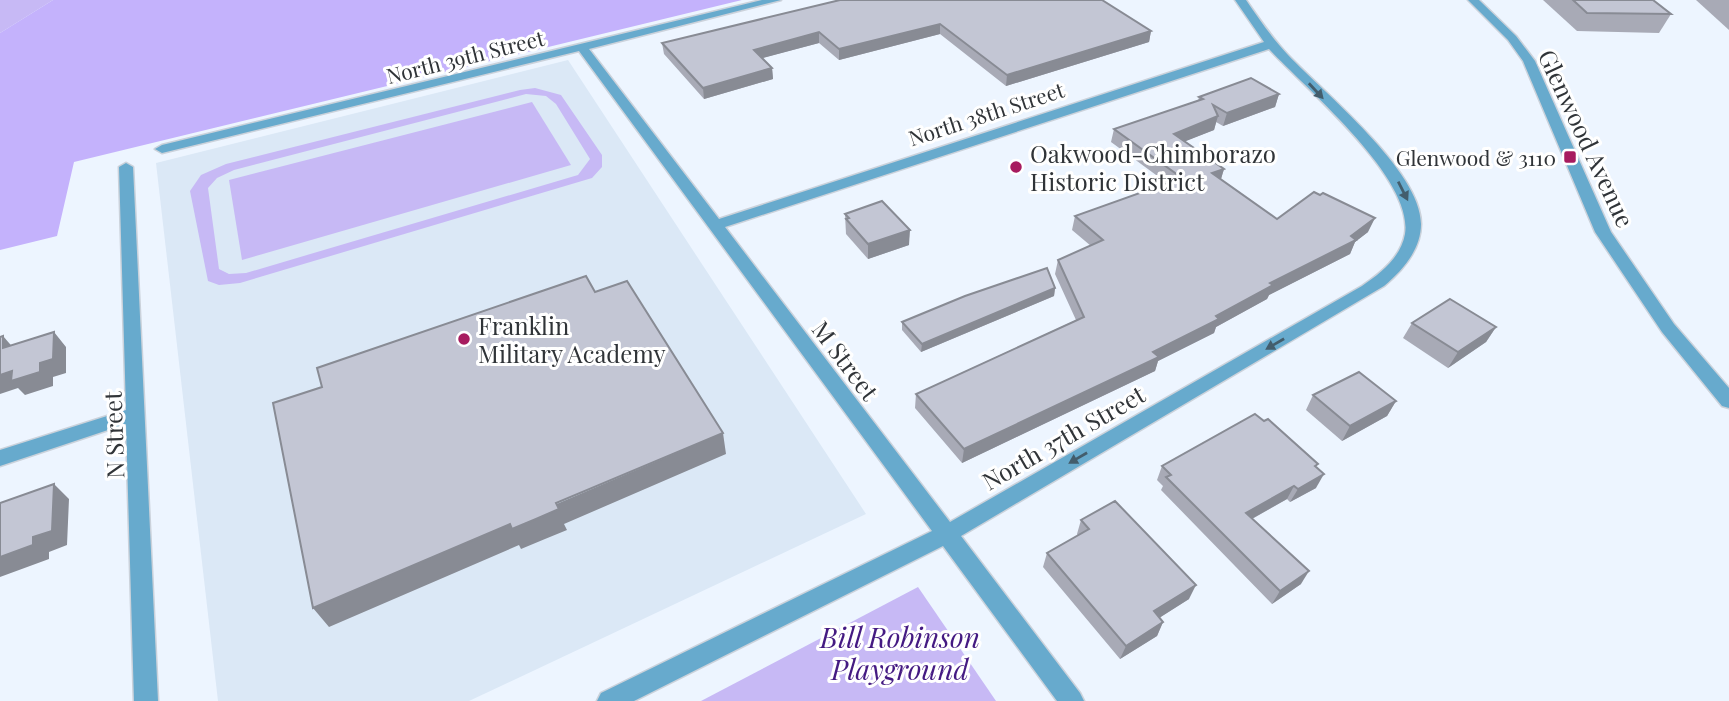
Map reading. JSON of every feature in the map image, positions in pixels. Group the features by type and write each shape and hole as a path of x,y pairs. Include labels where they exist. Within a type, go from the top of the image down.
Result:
{"street":[{"name":"North 39th Street","path":"162,149 776,0"},
{"name":"North 37th Street","path":"609,701 947,534 1385,278 1399,264 1409,248 1413,229 1412,210 1394,175 1271,44 1240,0"},
{"name":"Glenwood Avenue","path":"1473,0 1513,38 1529,61 1603,232 1668,328 1729,401"},
{"name":"North 38th Street","path":"715,225 1271,44"},
{"name":"M Street","path":"582,47 1072,701"},
{"name":"N Street","path":"126,167 146,701"},
{"path":"0,458 136,414"}],"shaded area":[{"path":"53,0 742,0 74,162 57,236 0,250 0,33"},
{"name":"Franklin Military Academy","path":"568,60 866,514 469,701 218,701 156,163"}],"green space":[{"path":"0,0 53,0 0,33"},
{"path":"535,88 561,95 602,155 602,167 592,178 240,283 219,285 208,281 190,191 201,175 226,164","holes":["526,94 546,96 556,104 590,159 578,175 246,273 229,274 219,269 208,188 217,178 234,170"]},
{"path":"532,102 571,165 242,260 229,180"},
{"name":"Bill Robinson Playground","path":"918,587 996,701 701,701"}],"building":[{"path":"840,0 1102,0 1151,31 1007,75 940,24 839,49 819,32 754,50 772,68 703,88 662,43"},
{"path":"1573,0 1653,0 1671,14 1587,13"},
{"path":"1251,78 1279,94 1227,113 1213,105 1218,116 1174,134 1224,169 1212,173 1277,219 1314,192 1320,195 1323,193 1375,218 1351,236 1356,240 1270,283 1273,285 1216,316 1219,319 1153,352 1159,357 964,449 916,394 1084,317 1058,260 1103,240 1075,216 1182,178 1114,129 1203,99 1199,97"},
{"path":"882,201 910,230 868,244 846,219 849,218 845,214"},
{"path":"1047,268 1055,288 922,344 902,322 965,296"},
{"name":"Franklin Military Academy","path":"586,276 595,292 627,281 723,433 556,503 559,509 536,519 512,529 510,524 313,608 273,403 322,387 317,368"},
{"path":"1450,299 1496,327 1458,352 1412,323"},
{"path":"54,332 53,359 40,363 40,372 11,381 12,371 0,375 0,337 3,336 3,348"},
{"path":"1359,372 1396,401 1350,426 1313,395"},
{"path":"1255,414 1264,421 1268,419 1318,464 1315,466 1324,474 1298,489 1294,486 1246,513 1309,571 1280,591 1166,477 1171,475 1162,466"},
{"path":"54,484 52,531 33,537 33,545 0,557 0,503"},
{"path":"1115,501 1196,585 1154,611 1163,622 1126,646 1047,553 1089,529 1081,520"}],"place":[{"name":"Glenwood & 3110","path":"1570,157"},
{"name":"Oakwood-Chimborazo Historic District","path":"1016,167"},
{"name":"Franklin Military Academy","path":"464,339"}]}
